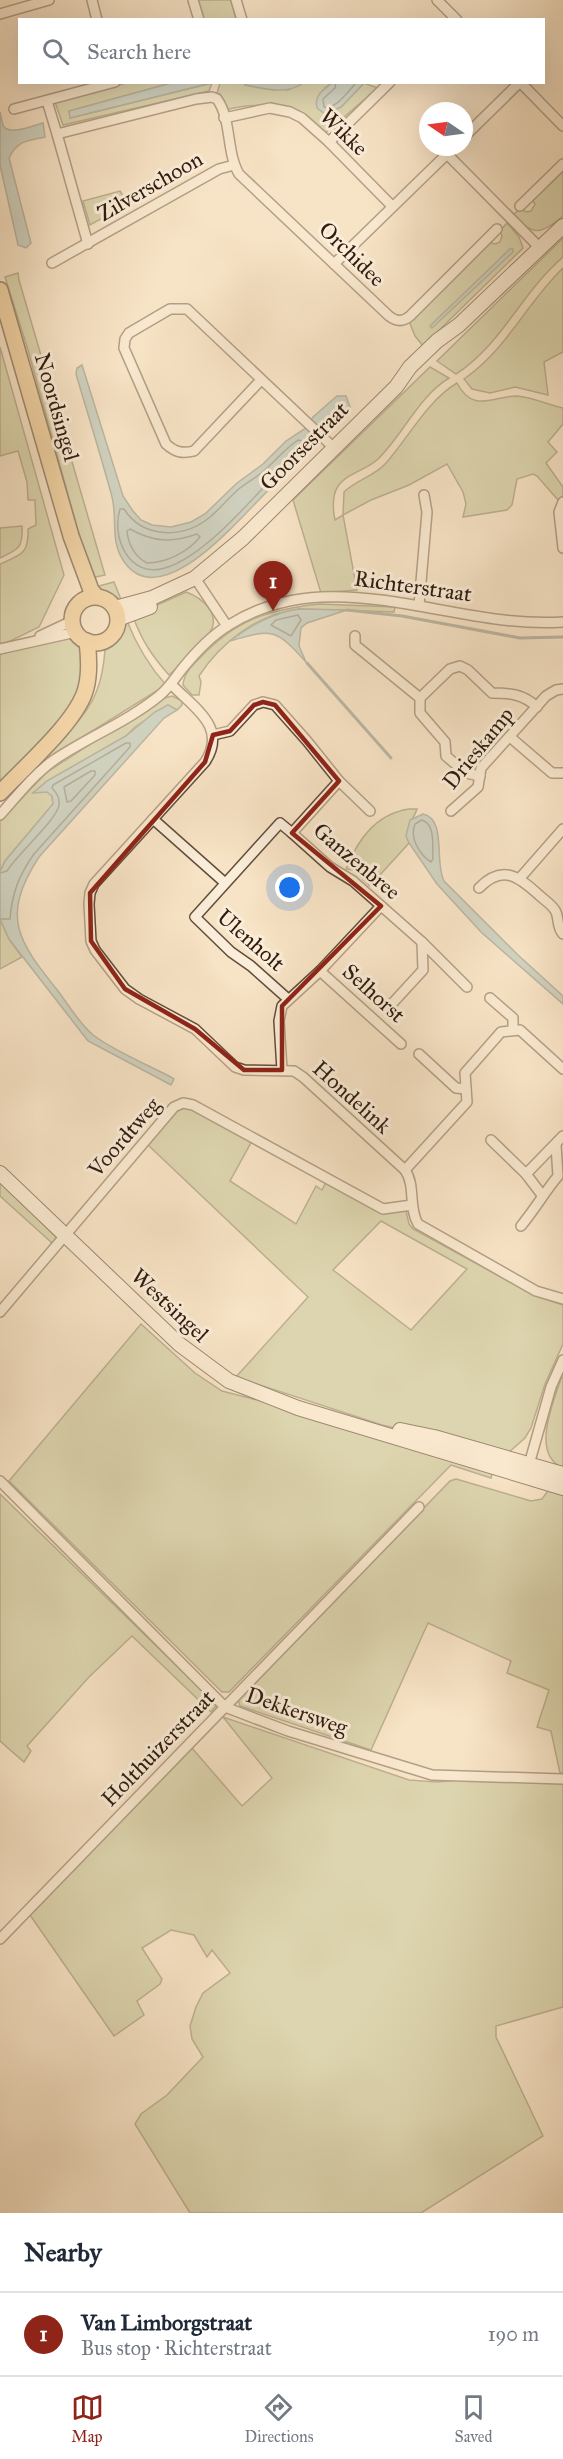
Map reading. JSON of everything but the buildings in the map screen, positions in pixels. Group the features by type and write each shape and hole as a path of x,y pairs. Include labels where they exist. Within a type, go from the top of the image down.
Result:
{"main road":[{"name":"Goorsestraat","path":"117,613 197,581 396,387 420,370 447,344 459,325 563,226"},
{"name":"Noordsingel","path":"0,290 71,536 91,590 89,598"},
{"path":"0,793 70,718 86,690 88,676 84,634 76,607 89,598 105,599 117,613 114,633 84,634"},
{"name":"Westsingel","path":"0,1173 179,1344 229,1381 250,1391 341,1421 434,1437 527,1470 563,1488"},
{"name":"Westsingel","path":"527,1470 563,1474"}],"street":[{"path":"2,12 49,0"},
{"path":"92,0 96,18"},
{"path":"193,0 198,18"},
{"path":"236,0 241,18"},
{"path":"437,0 455,18"},
{"path":"14,109 110,84"},
{"path":"329,142 385,84"},
{"path":"473,128 518,84"},
{"path":"522,84 563,126"},
{"name":"Orchidee","path":"57,134 196,99 212,97 217,99 224,118 234,165 247,183 389,316 398,321 405,321 497,229"},
{"name":"Zilverschoon","path":"47,101 88,244"},
{"name":"Wikke","path":"224,118 261,109 282,108 302,118 392,206"},
{"path":"334,264 444,156"},
{"path":"456,156 540,248"},
{"path":"520,206 563,164"},
{"name":"Zilverschoon","path":"52,263 219,169 234,165"},
{"path":"261,380 194,451 184,453 173,450 166,444 124,348 125,339 129,333 170,309 187,309 334,448"},
{"path":"419,605 427,512 424,495"},
{"path":"563,502 559,512 563,548"},
{"path":"197,581 227,626"},
{"name":"Richterstraat","path":"0,815 52,762 145,707 172,685 184,666 227,626 269,606 309,598 380,599 510,622 533,624 563,622"},
{"path":"0,649 27,642 84,634"},
{"path":"355,636 355,645 380,668 402,682 420,698"},
{"path":"480,776 466,773 446,756 445,742 420,713 420,698 450,669 460,666 468,670 492,693 513,694 528,698 537,706"},
{"path":"172,685 207,721 213,735"},
{"name":"Drieskamp","path":"450,812 478,787 481,768 546,696 563,689"},
{"name":"Ganzenbree","path":"213,735 230,731 254,705 263,702 275,705 339,781 370,811"},
{"name":"Hondelink","path":"213,735 212,752 205,762 94,884 90,892 90,935 95,951 125,989 195,1029 235,1067 244,1070 294,1071 303,1077 405,1170"},
{"path":"510,737 552,773 563,773"},
{"name":"Ganzenbree","path":"339,781 292,833 330,867 353,881 422,942 467,987"},
{"name":"Ulenholt","path":"153,819 225,882"},
{"name":"Ulenholt","path":"288,999 231,952 195,917 280,823 292,833"},
{"path":"520,878 563,829"},
{"path":"479,888 489,878 500,873 520,878 555,909 560,932 563,934"},
{"name":"Selhorst","path":"288,999 320,971 381,906"},
{"path":"389,1007 423,970 422,942"},
{"name":"Selhorst","path":"320,971 401,1044"},
{"path":"490,998 513,1018 513,1029"},
{"path":"282,1070 279,1021 282,1006 288,999"},
{"path":"563,1069 520,1030 501,1032 465,1073 467,1102 405,1170 411,1179 412,1205 418,1224 536,1291 563,1299"},
{"path":"419,1054 456,1088 466,1089"},
{"name":"Voordtweg","path":"0,1312 174,1107 183,1103 193,1105 232,1125 383,1209 412,1205"},
{"path":"526,1174 563,1136"},
{"path":"491,1140 526,1174 542,1195"},
{"path":"521,1226 541,1202 542,1195 558,1176 556,1145"},
{"path":"527,1470 551,1387 563,1360"},
{"name":"Dekkersweg","path":"0,1481 225,1707 288,1731 432,1775 563,1779"},
{"name":"Holthuizerstraat","path":"0,1939 419,1507"}],"highlighted area":[{"path":"263,702 275,705 339,781 292,833 381,906 282,1006 282,1070 244,1070 195,1029 125,989 91,941 90,893 205,762 213,735 230,731 254,705"}],"green space":[{"path":"197,0 231,0 236,18 202,18"},
{"path":"122,84 167,84 69,111 70,118 212,84 209,91 63,125 55,102"},
{"path":"220,84 246,84 288,90 301,84 331,84 325,88 325,114 341,107 363,84 378,88 325,133 277,108 255,105 224,110 220,94 217,93"},
{"path":"563,169 563,216 543,229 532,230 526,227 513,215 521,208 526,212 531,211 535,204 531,198"},
{"path":"120,191 128,204 90,225 83,201"},
{"path":"507,223 519,237 523,248 423,346 415,336 409,321 488,242 495,244 500,242 502,236 500,231"},
{"path":"563,238 563,257 535,286 499,333 472,362 456,374 437,361"},
{"path":"563,268 563,352 544,362 548,395 515,387 490,393 472,389 464,379 493,354"},
{"path":"18,273 105,575 91,578 28,350 5,277"},
{"path":"0,347 64,575 39,627 0,646 0,564 18,556 25,549 28,529 36,525 35,500 28,500 27,482 18,451 0,456"},
{"path":"430,367 449,378 428,395 378,459 340,483 335,491 333,508 335,520 343,515 357,590 321,593 293,500"},
{"path":"457,383 463,392 477,401 517,396 563,408 563,424 548,442 557,452 546,463 563,487 563,496 559,501 533,474 517,479 512,505 507,510 463,517 466,504 463,492 447,464 409,485 371,500 343,515 344,492 382,467 427,409"},
{"path":"22,526 22,539 18,547 0,558 0,528"},
{"path":"114,582 122,602 108,597 95,587"},
{"path":"186,592 199,598 209,608 213,620 212,627 201,645 169,675 148,648 133,616"},
{"path":"320,604 395,607 394,612 299,609 269,617 255,623 229,641 218,652 199,676 201,682 199,695 192,695 183,685 187,673 194,664 226,634 269,613"},
{"path":"127,621 144,655 166,685 41,763 85,713 98,687 103,670 105,649 115,638 120,625"},
{"path":"65,636 75,638 81,646 84,686 57,724 0,784 0,654"},
{"path":"172,696 182,701 182,705 177,710 168,705 135,727 126,736 47,781 34,792 47,792 52,796 53,804 5,861 0,872 0,821 47,772 161,699"},
{"path":"409,809 417,809 407,833 409,843 370,886 353,870 346,869 356,848 378,822 387,816"},
{"path":"0,919 9,939 22,957 0,969"},
{"path":"189,1106 253,1139 230,1181 296,1224 316,1186 322,1190 327,1180 382,1210 406,1211 409,1224 413,1229 534,1295 563,1305 563,1344 545,1384 531,1428 525,1438 508,1453 382,1425 236,1377 308,1297 147,1144 175,1109","holes":["381,1221 467,1269 411,1330 333,1270"]},
{"path":"0,1183 57,1238 52,1243 0,1196"},
{"path":"141,1324 195,1373 222,1391 296,1410 493,1470 491,1478 451,1465 229,1692 222,1692 9,1481"},
{"path":"563,1373 563,1468 553,1461 548,1451 546,1438 547,1425"},
{"path":"456,1479 531,1501 542,1499 550,1488 563,1492 563,1773 560,1773 551,1731 537,1727 549,1690 507,1673 511,1661 428,1623 371,1750 240,1706 238,1700 450,1481"},
{"path":"0,1494 217,1705 211,1712 132,1636 89,1677 27,1746 31,1751 24,1762 0,1741"},
{"path":"223,1717 409,1780 437,1782 459,1780 563,1781 563,2007 496,2026 496,2037 543,2136 421,2213 190,2213 135,2124 141,2114 167,2095 203,2057 192,2039 190,2026 196,2007 203,1993 230,1973 212,1950 207,1957 194,1935 171,1930 142,1948 162,1979 160,1984 137,2001 144,2015 114,2036 30,1915 192,1748 242,1806 272,1778"}],"water":[{"path":"167,84 207,84 70,118 69,111"},
{"path":"245,84 302,84 283,90"},
{"path":"331,84 363,84 341,107 325,114 317,108 316,103 320,93"},
{"path":"0,112 3,126 8,129 17,130 43,123 45,137 20,144 9,158 31,243 26,248 18,245 0,165"},
{"path":"510,249 513,249 513,252 432,328 430,326 433,323"},
{"path":"82,365 123,496 141,520 152,525 171,527 191,522 205,514 286,441 306,428 313,417 337,396 346,396 350,407 337,419 317,428 305,452 229,531 194,561 175,572 157,577 140,575 125,563 117,547 112,497 76,374 77,368"},
{"path":"299,609 347,610 307,623 301,628 299,646 306,662 288,643 273,634 256,634 230,641 263,620"},
{"path":"168,705 177,710 164,718 39,857 27,878 17,913 24,942 83,1024 92,1034 108,1045 174,1079 171,1085 88,1041 9,939 0,919 0,872 5,861 53,804 52,796 47,792 33,793 47,781 126,736 155,712"},
{"path":"423,814 435,824 438,832 441,873 444,881 563,996 563,1004 481,932 437,884 406,836 410,820"}],"waterway":[{"path":"347,610 402,616 520,638 563,637"},
{"path":"307,663 391,758"}],"place":[{"name":"Van Limborgstraat","path":"273,611"}]}
